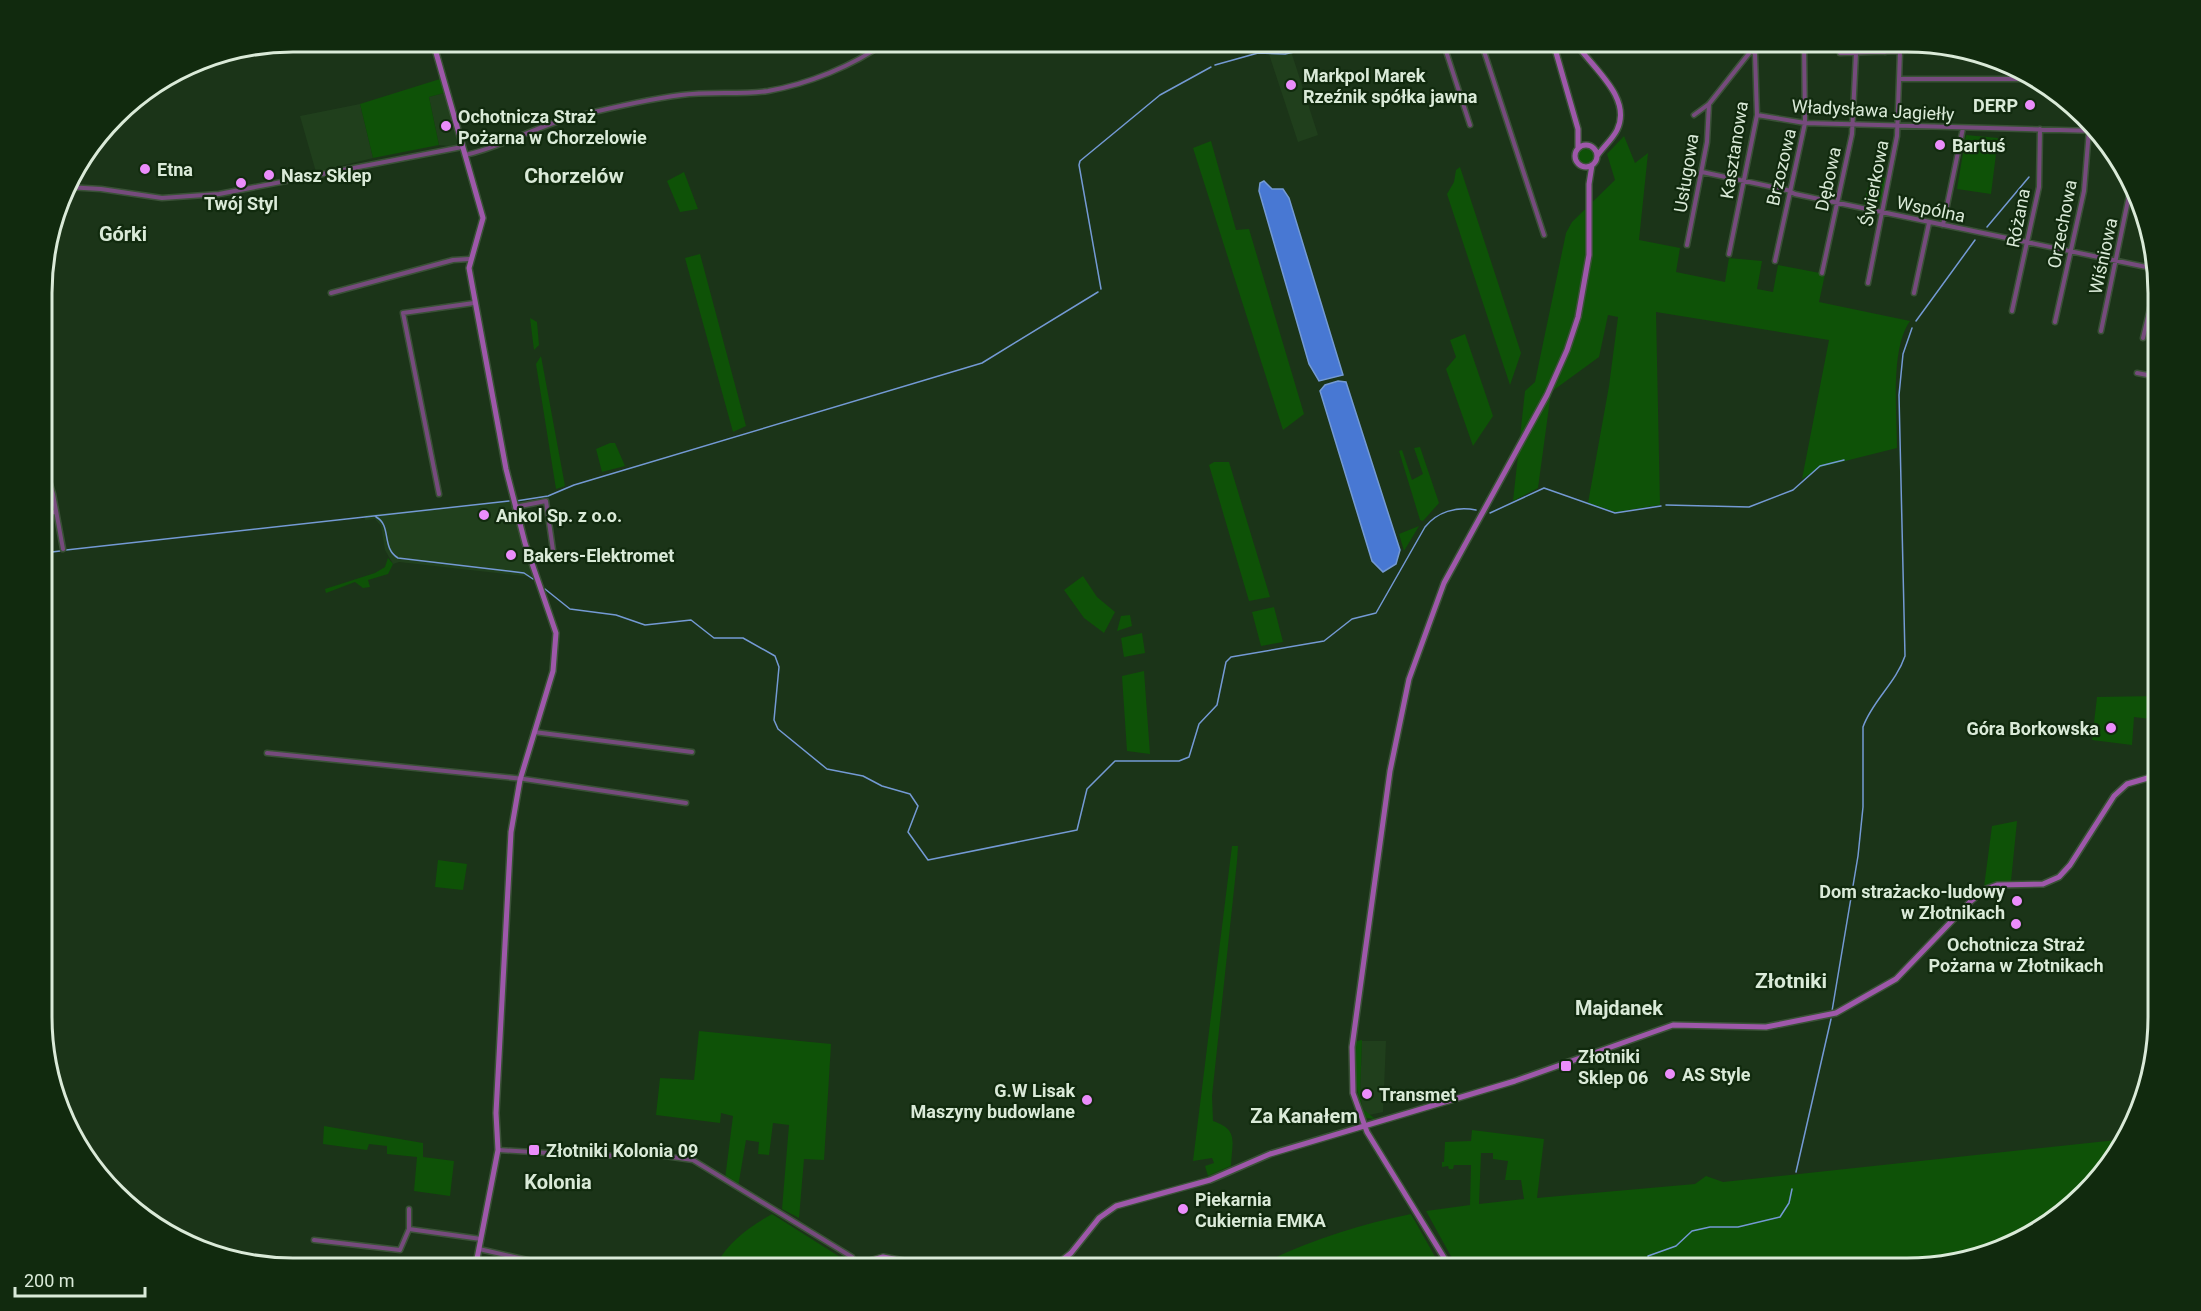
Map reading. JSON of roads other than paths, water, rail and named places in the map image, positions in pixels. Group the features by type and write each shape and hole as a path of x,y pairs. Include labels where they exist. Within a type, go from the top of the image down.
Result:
{"street":[{"path":"436,52 483,218 483,226 469,259 474,303 514,507 556,633 554,671 533,732 520,780 511,832 496,1113 498,1150 477,1258"},
{"path":"464,155 500,145 559,121 598,112 678,95 766,91 792,85 849,63 868,52"},
{"path":"1446,52 1470,125"},
{"path":"1483,52 1544,235"},
{"path":"1555,52 1578,129 1578,148 1575,158 1582,166 1589,184"},
{"path":"1444,1258 1364,1126 1353,1094 1352,1047 1399,718 1417,651 1444,583 1547,395 1567,350 1578,317 1589,255 1589,184 1592,165 1619,126 1618,101 1582,52"},
{"path":"1694,115 1709,104 1750,52"},
{"name":"Kasztanowa","path":"1729,254 1757,115 1754,52"},
{"name":"Brzozowa","path":"1775,261 1805,123 1804,52"},
{"path":"1840,52 1900,52"},
{"name":"Świerkowa","path":"1868,283 1899,127 1900,52"},
{"name":"Dębowa","path":"1822,273 1853,125 1856,53"},
{"path":"1901,79 2018,79"},
{"name":"Usługowa","path":"1687,246 1707,142 1709,104"},
{"name":"Władysława Jagiełły","path":"1757,115 1805,123 2084,130"},
{"path":"1943,225 1963,128"},
{"path":"1578,129 1597,156"},
{"name":"Różana","path":"2012,311 2039,187 2040,129"},
{"name":"Orzechowa","path":"2055,321 2084,191 2088,134"},
{"path":"1578,148 1608,143"},
{"path":"77,188 162,198 219,194 462,147"},
{"path":"1582,166 1592,165"},
{"name":"Wspólna","path":"1701,172 1882,213 2147,267"},
{"name":"Wiśniowa","path":"2101,331 2129,198"},
{"path":"1914,293 1929,223"},
{"path":"331,293 453,260 469,259"},
{"path":"439,495 403,313 474,303"},
{"path":"2143,339 2148,317"},
{"path":"2137,373 2148,375"},
{"path":"52,496 63,549"},
{"path":"514,507 546,501 553,550"},
{"path":"52,512 56,512"},
{"path":"533,732 692,752"},
{"path":"267,753 520,780 686,803"},
{"path":"1064,1258 1099,1218 1116,1206 1210,1180 1270,1154 1515,1081 1673,1025 1766,1027 1836,1013 1896,979 1971,901 1986,889 2004,884 2037,885 2059,877 2070,865 2114,795 2127,784 2148,779"},
{"path":"498,1150 597,1156 651,1154 693,1160 816,1233 852,1258"},
{"path":"314,1240 400,1250 409,1229 410,1209"},
{"path":"409,1229 481,1239"},
{"path":"479,1249 519,1258"}],"water":[{"path":"1264,181 1272,189 1283,189 1289,198 1343,375 1319,381 1309,364 1259,191 1260,183"},
{"path":"1338,381 1346,382 1400,550 1396,564 1383,572 1372,561 1320,391 1325,385"}],"waterway":[{"path":"1215,65 1258,53 1294,52"},
{"path":"1101,289 1080,161 1160,95 1211,67"},
{"path":"1987,227 2029,177"},
{"path":"1916,321 1975,240"},
{"path":"516,501 548,496 574,485 982,363 1098,292"},
{"path":"1832,1011 1858,856 1863,807 1863,727 1872,709 1896,675 1905,656 1899,395 1903,354 1912,328"},
{"path":"1666,505 1749,507 1793,490 1820,466 1844,460"},
{"path":"1490,513 1544,488 1615,513 1661,506"},
{"path":"66,550 509,501"},
{"path":"545,589 570,609 616,615 645,625 691,620 714,638 743,638 775,656 779,667 774,720 778,729 827,769 863,776 882,786 910,794 918,806 908,832 928,860 1077,830 1087,789 1115,761 1179,761 1189,757 1199,724 1217,705 1226,662 1231,657 1324,641 1352,619 1376,613 1425,527 1435,517 1448,511 1476,510"},
{"path":"376,517 384,525 390,548 398,558 524,573 533,579"},
{"path":"52,552 60,551"},
{"path":"1796,1172 1831,1019"},
{"path":"1648,1258 1648,1256 1676,1246 1692,1231 1710,1227 1738,1227 1780,1217 1789,1203 1792,1189"}],"place":[{"name":"Markpol Marek Rzeźnik spółka jawna","path":"1291,85"},
{"name":"DERP","path":"2030,105"},
{"name":"Ochotnicza Straż Pożarna w Chorzelowie","path":"446,126"},
{"name":"Bartuś","path":"1940,145"},
{"name":"Etna","path":"145,169"},
{"name":"Nasz Sklep","path":"269,175"},
{"name":"Twój Styl","path":"241,183"},
{"name":"Ankol Sp. z o.o.","path":"484,515"},
{"name":"Bakers-Elektromet","path":"511,555"},
{"name":"Góra Borkowska","path":"2111,728"},
{"name":"Dom strażacko-ludowy w Złotnikach","path":"2017,901"},
{"name":"Ochotnicza Straż Pożarna w Złotnikach","path":"2016,924"},
{"name":"Złotniki Sklep 06","path":"1566,1066"},
{"name":"AS Style","path":"1670,1074"},
{"name":"Transmet","path":"1367,1094"},
{"name":"G.W Lisak Maszyny budowlane","path":"1087,1100"},
{"name":"Złotniki Kolonia 09","path":"534,1150"},
{"name":"Piekarnia Cukiernia EMKA","path":"1183,1209"}],"district":[{"name":"Chorzelów","path":"574,176"},
{"name":"Górki","path":"123,234"},
{"name":"Złotniki","path":"1791,981"},
{"name":"Majdanek","path":"1619,1008"},
{"name":"Za Kanałem","path":"1304,1116"},
{"name":"Kolonia","path":"558,1182"}]}
